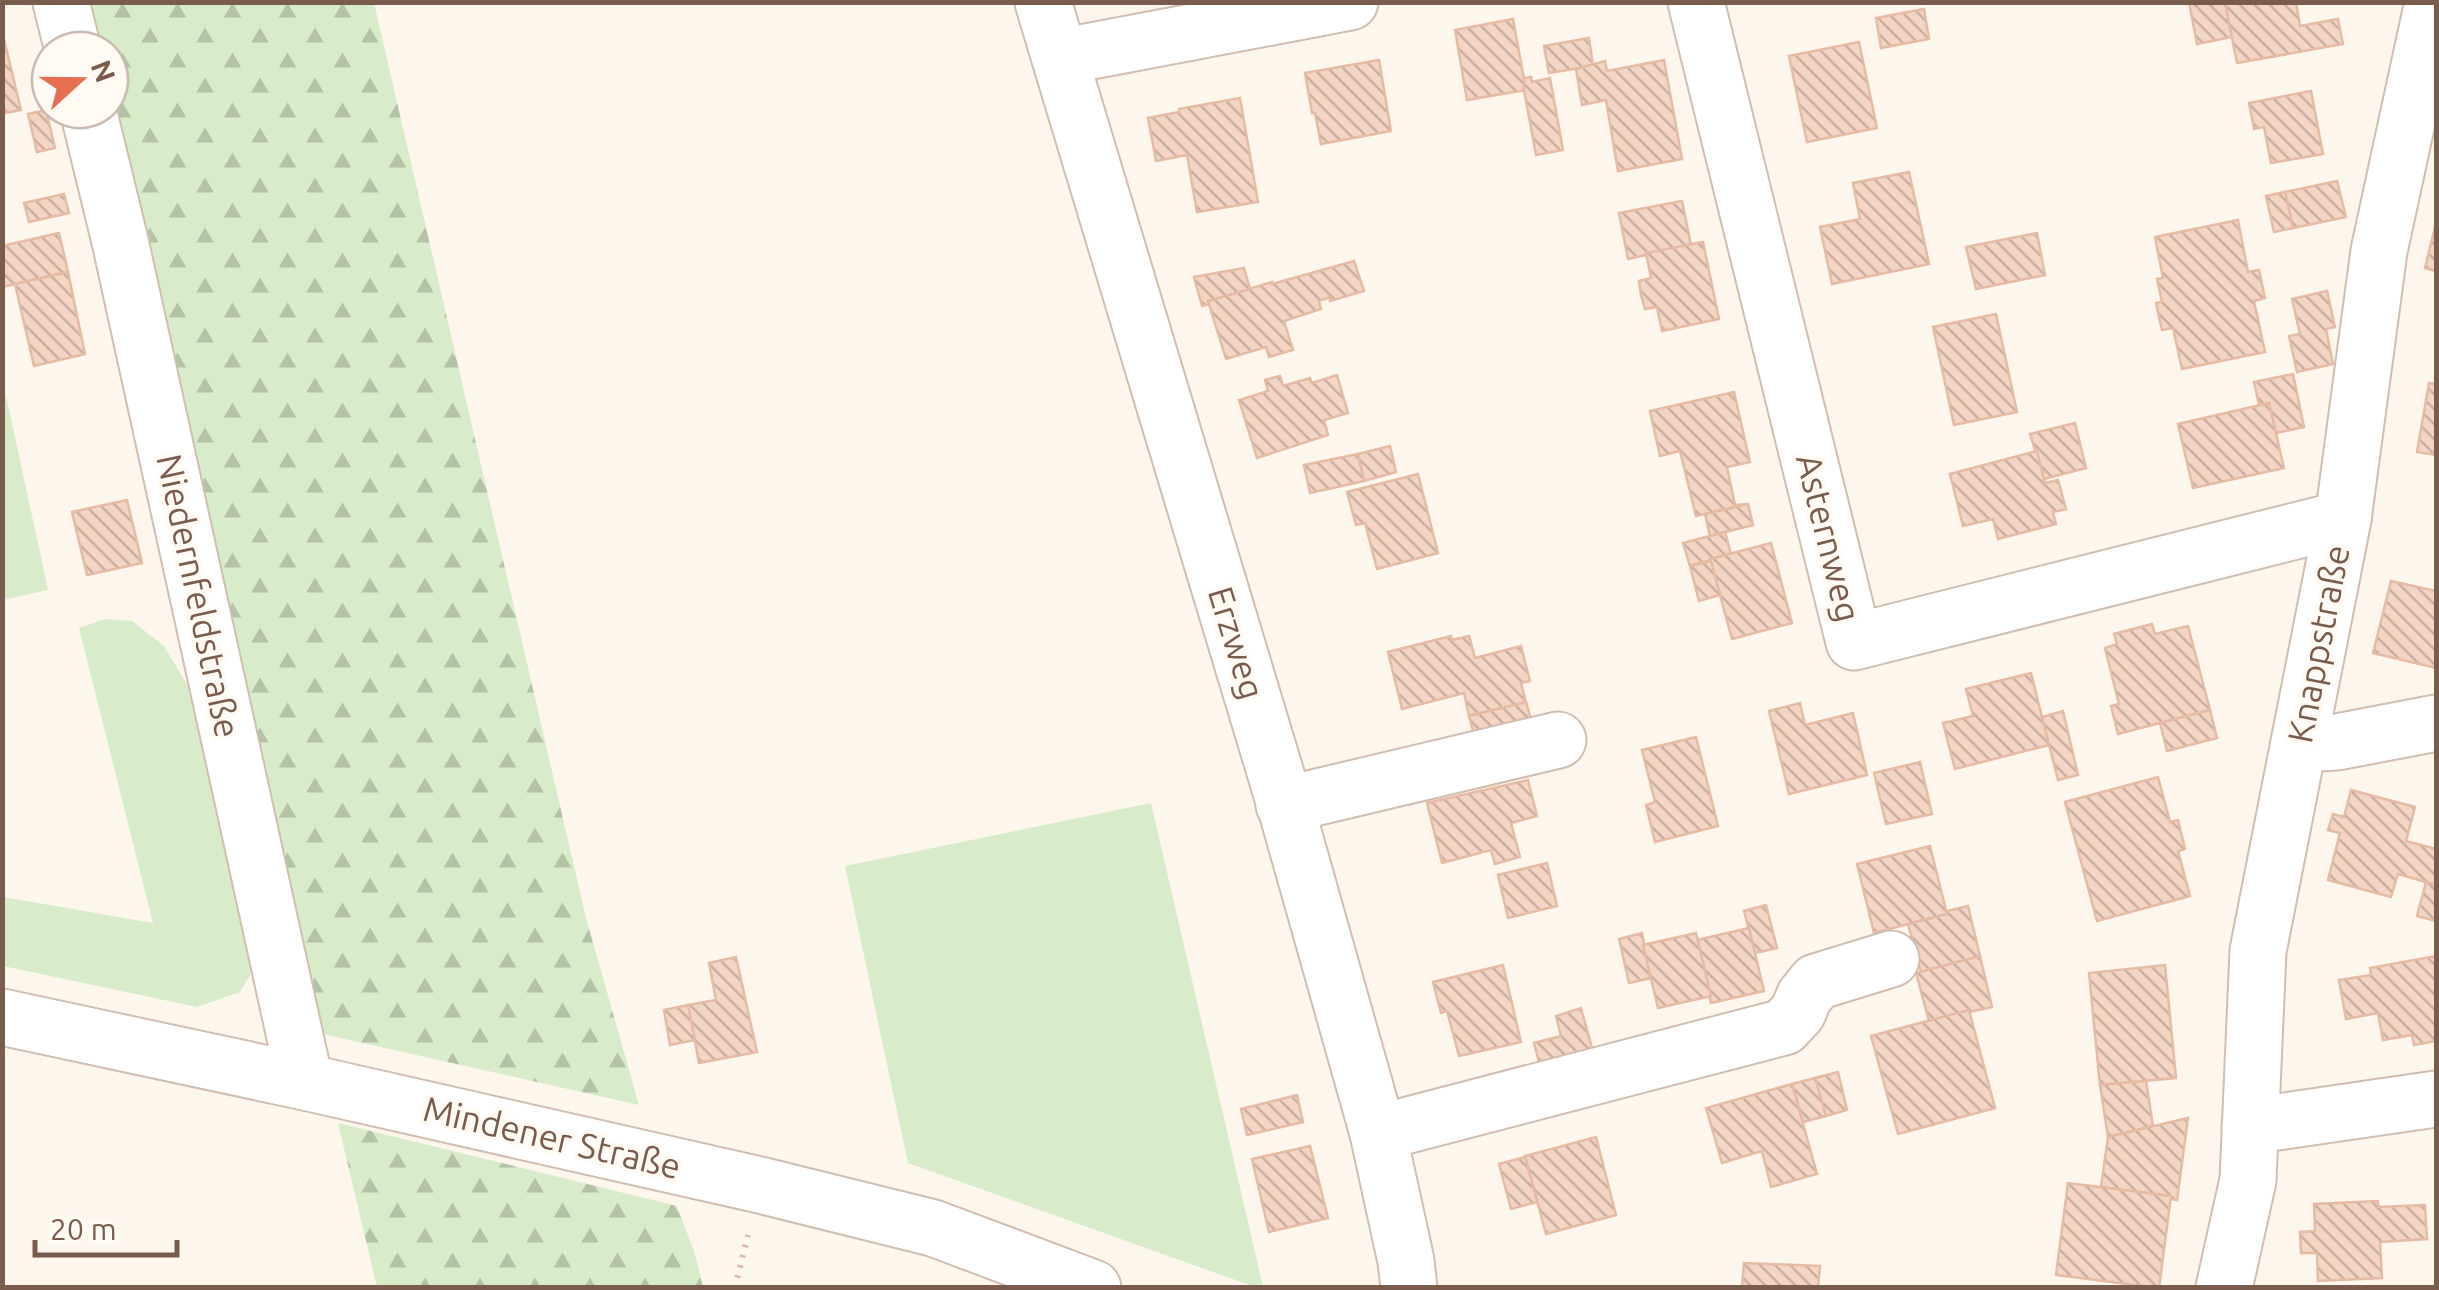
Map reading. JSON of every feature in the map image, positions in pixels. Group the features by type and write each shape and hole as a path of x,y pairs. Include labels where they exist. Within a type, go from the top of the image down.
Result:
{"street":[{"path":"61,2 68,30"},
{"name":"Erzweg","path":"1044,2 1378,1132 1409,1288"},
{"path":"1060,57 1350,2"},
{"name":"Asternweg","path":"1696,2 1854,642 2343,519"},
{"name":"Knappstraße","path":"2224,1288 2248,1180 2258,951 2343,519 2378,250 2433,2"},
{"name":"Niedernfeldstraße","path":"93,130 305,1082"},
{"path":"2299,744 2337,742 2436,723"},
{"path":"1284,805 1558,740"},
{"path":"1378,1132 1784,1028 1816,982 1891,959"},
{"name":"Mindener Straße","path":"2,1018 760,1185 932,1228 1093,1288"},
{"path":"2250,1126 2436,1099"}],"green space":[{"path":"89,3 374,3 586,918 639,1105 318,1033 118,130 130,130 130,30 95,30"},
{"path":"2,377 48,590 3,600 2,600"},
{"path":"105,619 132,621 164,646 188,686 252,972 240,992 197,1007 3,966 3,897 153,923 79,628"},
{"path":"1151,803 1263,1287 908,1163 845,866"},
{"path":"338,1123 677,1206 703,1287 377,1287"}],"building":[{"path":"2189,2 2225,2 2232,37 2197,44"},
{"path":"2225,2 2296,2 2300,26 2338,19 2343,44 2237,63"},
{"path":"1924,9 1929,39 1881,48 1876,18"},
{"path":"1513,19 1526,90 1467,100 1455,30"},
{"path":"2,31 21,110 5,113 2,102"},
{"path":"1589,38 1593,66 1549,73 1544,46"},
{"path":"1859,42 1877,128 1807,142 1789,56"},
{"path":"1379,60 1391,131 1321,144 1305,73"},
{"path":"1664,60 1682,159 1618,171 1606,100 1582,105 1576,69 1605,61 1607,71"},
{"path":"1531,77 1532,82 1550,78 1563,150 1536,155 1524,90 1524,78"},
{"path":"2311,91 2323,154 2271,163 2264,127 2254,129 2249,103"},
{"path":"1240,98 1258,202 1197,212 1187,155 1156,161 1148,118"},
{"path":"32,130 51,130 55,148 37,152"},
{"path":"1909,172 1929,264 1832,284 1820,227 1860,219 1853,183"},
{"path":"2337,181 2346,217 2293,228 2285,192"},
{"path":"2285,192 2293,228 2274,232 2266,196"},
{"path":"64,194 69,213 29,222 24,203"},
{"path":"1682,201 1691,245 1628,259 1619,213"},
{"path":"2238,220 2248,272 2259,270 2265,298 2254,301 2265,352 2182,369 2173,328 2162,330 2156,303 2162,302 2157,279 2163,278 2155,237"},
{"path":"2436,223 2436,271 2425,268"},
{"path":"59,233 68,272 2,287 2,246"},
{"path":"2037,233 2045,275 1976,289 1966,247"},
{"path":"1703,242 1719,319 1662,331 1657,307 1645,309 1641,295 1639,281 1651,278 1646,253"},
{"path":"1354,261 1364,291 1319,301 1321,309 1284,321 1293,350 1269,357 1266,347 1226,359 1208,301"},
{"path":"1244,268 1250,289 1202,306 1194,277"},
{"path":"68,272 85,354 34,366 15,284"},
{"path":"2327,291 2335,327 2326,329 2333,364 2297,372 2289,336 2300,334 2292,299"},
{"path":"1996,314 2017,412 1954,425 1933,327"},
{"path":"2293,374 2304,427 2276,433 2269,403 2259,405 2254,382"},
{"path":"1337,375 1348,413 1324,420 1328,435 1257,458 1239,400 1268,391 1265,380 1280,376 1283,386"},
{"path":"2429,383 2436,384 2436,455 2417,452"},
{"path":"1734,392 1750,462 1727,467 1735,505 1748,504 1696,516 1680,451 1660,456 1650,411"},
{"path":"2269,403 2284,468 2193,488 2178,424"},
{"path":"2075,423 2086,468 2044,479 2030,434"},
{"path":"1390,446 1396,472 1364,481 1358,454"},
{"path":"2037,451 2045,483 2058,480 2066,509 2053,512 2056,524 1998,539 1993,519 1963,526 1950,474"},
{"path":"1358,454 1364,481 1310,493 1304,465"},
{"path":"1418,474 1438,553 1377,569 1365,523 1356,525 1347,492"},
{"path":"127,500 142,563 87,575 72,512"},
{"path":"1748,504 1753,525 1710,536 1705,514"},
{"path":"1725,532 1731,554 1690,566 1683,543"},
{"path":"1771,543 1792,623 1732,639 1710,559"},
{"path":"1711,561 1720,595 1699,601 1690,566"},
{"path":"2391,581 2436,591 2436,668 2373,653"},
{"path":"2152,624 2155,634 2188,626 2210,710 2118,734 2111,706 2119,704 2105,648 2117,644 2114,634"},
{"path":"1451,636 1452,640 1469,636 1475,658 1521,646 1530,681 1521,683 1526,702 1469,716 1464,693 1402,709 1388,652"},
{"path":"2031,673 2049,745 1955,769 1943,723 1973,716 1966,689"},
{"path":"1526,702 1533,726 1476,741 1469,716"},
{"path":"1800,703 1805,725 1853,713 1867,775 1789,794 1769,711"},
{"path":"2210,710 2217,738 2167,751 2160,723"},
{"path":"2063,711 2078,775 2058,780 2042,717"},
{"path":"1696,737 1718,826 1655,842 1646,805 1655,802 1642,750"},
{"path":"1920,762 1932,814 1886,824 1874,773"},
{"path":"2158,777 2170,822 2178,820 2185,849 2178,851 2190,896 2097,921 2065,802"},
{"path":"1528,780 1537,816 1511,823 1520,857 1495,864 1491,850 1442,863 1427,803"},
{"path":"2351,790 2415,807 2406,841 2436,849 2436,885 2398,874 2391,897 2328,880 2340,833 2328,830 2333,814 2344,817"},
{"path":"1930,846 1947,914 1874,933 1857,864"},
{"path":"1547,863 1557,906 1508,918 1498,875"},
{"path":"2426,882 2436,885 2436,921 2417,916"},
{"path":"1766,905 1777,948 1755,953 1744,911"},
{"path":"1968,906 1980,956 1921,972 1908,924"},
{"path":"1749,928 1764,991 1711,1003 1697,940"},
{"path":"1642,933 1651,978 1629,983 1619,939"},
{"path":"1696,933 1711,996 1658,1008 1643,945"},
{"path":"1980,956 1992,1007 1929,1021 1916,973"},
{"path":"2436,956 2436,1041 2414,1045 2412,1035 2383,1040 2378,1013 2346,1019 2339,980 2371,975 2370,968"},
{"path":"736,957 757,1052 699,1063 688,1005 716,1000 709,963"},
{"path":"1503,965 1521,1042 1459,1056 1447,1011 1441,1013 1433,982"},
{"path":"2165,965 2176,1078 2100,1085 2089,973"},
{"path":"688,1005 695,1040 670,1045 664,1010"},
{"path":"1581,1008 1595,1059 1542,1074 1534,1043 1561,1036 1556,1016"},
{"path":"1969,1010 1995,1108 1898,1134 1871,1036"},
{"path":"1838,1072 1847,1110 1826,1116 1815,1078"},
{"path":"1815,1078 1826,1116 1803,1122 1792,1084"},
{"path":"2146,1081 2153,1126 2108,1137 2100,1085"},
{"path":"1792,1084 1817,1174 1771,1187 1762,1151 1722,1163 1706,1108"},
{"path":"1297,1095 1303,1122 1247,1135 1241,1109"},
{"path":"2188,1118 2177,1200 2101,1187 2108,1137"},
{"path":"1596,1137 1616,1215 1546,1234 1525,1156"},
{"path":"1310,1146 1328,1218 1269,1232 1252,1159"},
{"path":"1525,1157 1537,1202 1511,1209 1499,1164"},
{"path":"2068,1183 2171,1196 2159,1288 2056,1275"},
{"path":"2378,1201 2378,1207 2425,1205 2427,1239 2380,1242 2382,1278 2318,1281 2317,1253 2301,1253 2300,1232 2315,1231 2314,1204"},
{"path":"1744,1263 1820,1266 1818,1288 1742,1288"}]}
